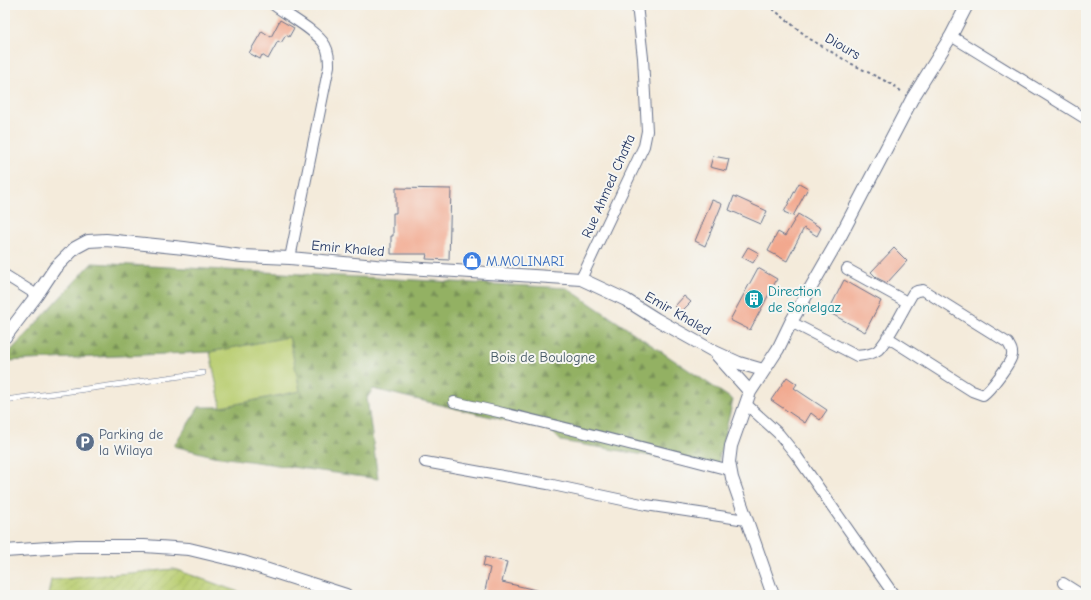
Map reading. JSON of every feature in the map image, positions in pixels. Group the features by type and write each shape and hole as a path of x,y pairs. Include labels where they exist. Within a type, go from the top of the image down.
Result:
{"street":[{"path":"274,5 317,35 325,44 329,53 330,66 290,258"},
{"name":"Rue Ahmed Chatta","path":"581,279 644,146 647,131 643,58 637,5"},
{"path":"773,595 730,470 729,462 731,446 750,392 778,349 791,322 841,235 912,99 951,36 967,5"},
{"path":"951,36 1086,119"},
{"name":"Emir Khaled","path":"5,337 37,295 55,268 75,248 88,241 106,240 242,256 290,258 376,266 581,279 626,300 656,319 715,352"},
{"path":"847,269 907,302"},
{"path":"5,275 37,295"},
{"path":"791,322 857,356 866,355 877,350 887,338 913,293 923,290 1008,343 1012,351 1012,357 994,385 983,395 972,391 887,338"},
{"path":"715,352 739,363 763,370"},
{"path":"715,352 750,392"},
{"path":"454,402 517,415 611,438 730,470"},
{"path":"746,404 779,434 796,455 894,595"},
{"path":"425,462 548,484 646,505 746,520"},
{"path":"5,551 77,546 144,546 189,549 243,562 346,595"},
{"path":"1062,583 1082,595"}],"lane":[{"path":"5,400 203,373"}],"path":[{"name":"Diours","path":"768,5 810,39 850,63 893,85 912,99"}],"green space":[{"name":"Bois de Boulogne","path":"92,263 567,288 733,400 717,467 561,441 551,431 373,389 367,398 378,479 213,456 174,446 199,407 221,407 300,391 289,337 210,352 5,361 5,357"},
{"path":"289,337 300,391 221,407 210,352"},
{"path":"174,569 247,595 48,595 51,580"}],"building":[{"path":"280,20 294,28 289,37 286,35 281,43 278,41 268,59 262,55 260,59 249,53 262,31 271,37"},
{"path":"713,156 729,159 726,171 710,167"},
{"path":"799,183 808,188 793,216 784,212"},
{"path":"396,188 451,189 449,260 426,259 427,254 391,254 393,213 396,213"},
{"path":"734,196 767,211 761,224 729,210"},
{"path":"712,200 722,204 705,246 695,241"},
{"path":"798,214 821,228 817,236 804,228 787,261 768,251 778,232 785,236"},
{"path":"748,247 759,253 753,263 742,257"},
{"path":"894,248 907,261 887,283 877,278 871,272"},
{"name":"Direction de Sonelgaz","path":"758,268 777,279 750,330 730,320"},
{"path":"844,280 881,301 865,332 828,312"},
{"path":"684,296 691,302 681,312 675,306"},
{"path":"787,377 797,384 794,388 827,410 820,420 811,413 805,423 771,400"},
{"path":"485,557 507,562 502,582 540,591 540,595 484,595 490,568 483,566"}],"place":[{"name":"M.MOLINARI","path":"472,261"},
{"name":"Direction de Sonelgaz","path":"754,299"},
{"name":"Parking de la Wilaya","path":"85,442"}]}
